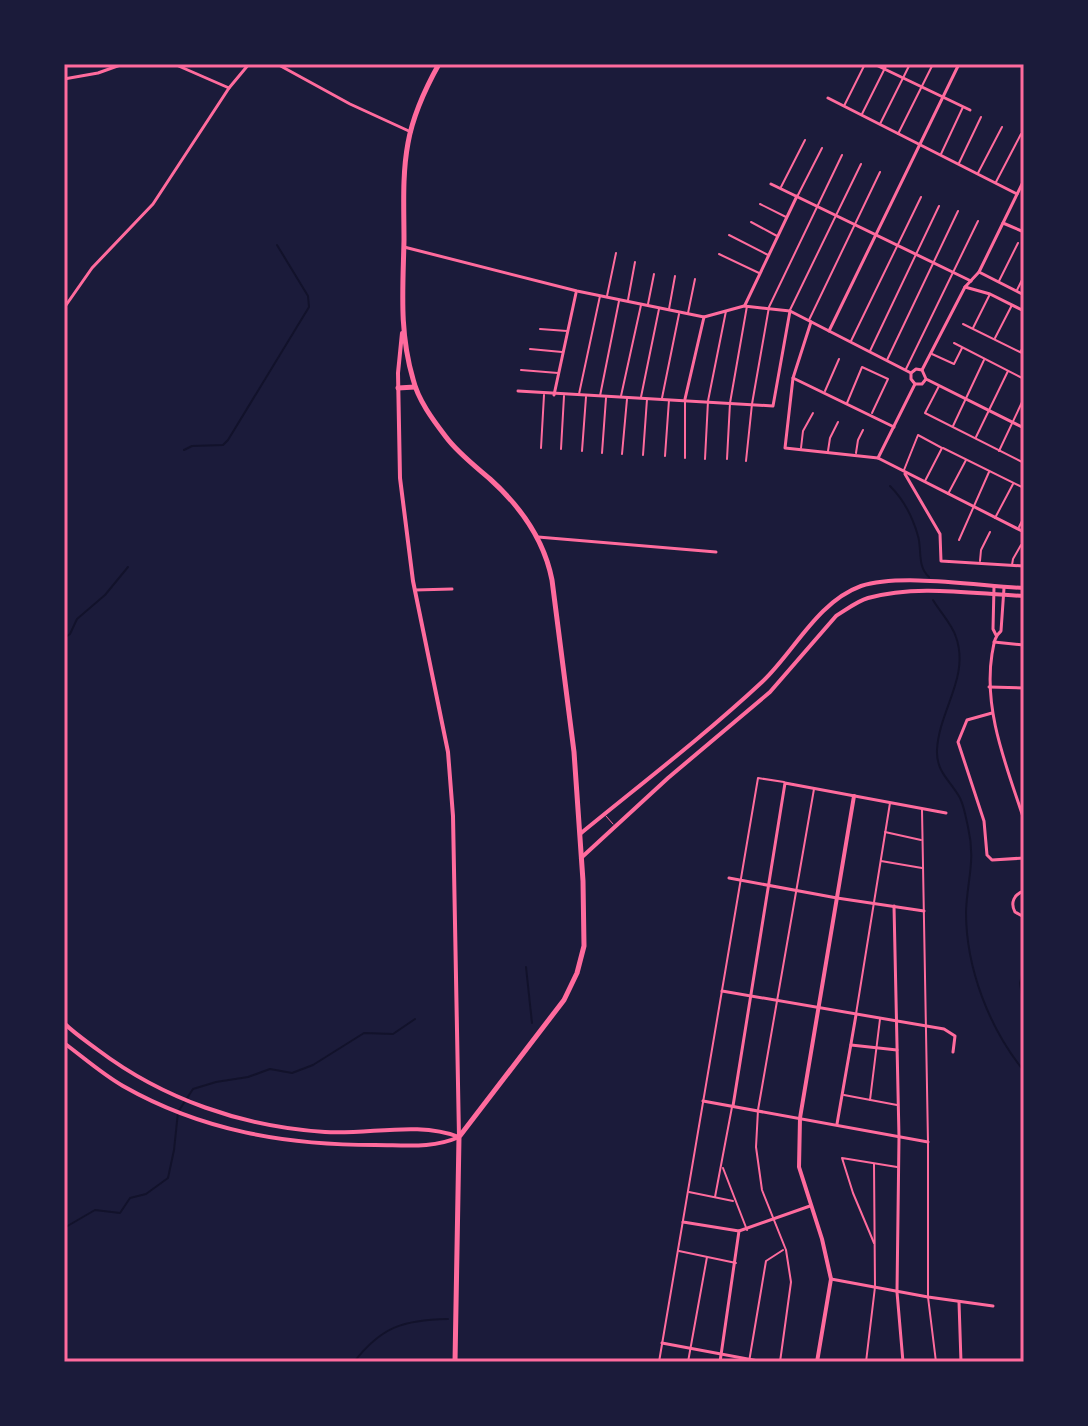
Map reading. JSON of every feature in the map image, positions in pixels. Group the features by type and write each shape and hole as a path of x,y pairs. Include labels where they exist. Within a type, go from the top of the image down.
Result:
{"main road":[{"path":"439,64 417,110 405,168 402,333 415,387 448,440 511,500 538,537 552,580 574,752 585,934 574,981 556,1011 459,1137 455,1362"},
{"path":"398,388 415,387"}],"street":[{"path":"64,79 98,73 123,64"},
{"path":"174,64 229,88"},
{"path":"64,308 92,268 160,195 229,88 249,64"},
{"path":"277,64 350,104 411,132"},
{"path":"844,107 865,64"},
{"path":"874,64 970,110"},
{"path":"861,115 887,64"},
{"path":"880,125 910,64"},
{"path":"898,134 933,64"},
{"path":"829,331 959,64"},
{"path":"828,98 1017,194"},
{"path":"940,155 963,107"},
{"path":"958,164 981,117"},
{"path":"978,174 1002,127"},
{"path":"996,183 1021,134"},
{"path":"780,188 805,140"},
{"path":"727,459 730,403 746,306 822,148"},
{"path":"746,461 752,404 769,307 842,155"},
{"path":"518,391 773,406 790,311 861,164"},
{"path":"880,172 810,322 793,378 784,444 786,448 878,458 1024,532"},
{"path":"1024,180 979,272 965,287 922,370 926,379 1024,428"},
{"path":"771,184 971,281"},
{"path":"851,342 921,197"},
{"path":"760,204 787,217"},
{"path":"869,352 939,206"},
{"path":"887,361 958,211"},
{"path":"905,370 978,221"},
{"path":"751,222 778,236"},
{"path":"1003,223 1024,232"},
{"path":"729,235 769,255"},
{"path":"999,282 1018,243"},
{"path":"404,247 577,291 704,317 746,306 790,311 911,373"},
{"path":"607,297 616,253"},
{"path":"719,254 760,273"},
{"path":"628,302 635,262"},
{"path":"979,272 1024,295"},
{"path":"648,306 654,274"},
{"path":"669,310 675,276"},
{"path":"1016,291 1024,276"},
{"path":"688,314 695,279"},
{"path":"965,287 990,294 1024,311"},
{"path":"554,395 577,291"},
{"path":"972,329 990,294"},
{"path":"579,395 600,296"},
{"path":"600,396 619,300"},
{"path":"620,397 641,304"},
{"path":"994,339 1013,305"},
{"path":"640,398 659,308"},
{"path":"705,459 708,401 726,311"},
{"path":"662,399 679,312"},
{"path":"685,458 685,400 704,317"},
{"path":"963,324 1022,353 1024,345"},
{"path":"540,329 568,331"},
{"path":"402,333 398,388 400,478 415,590 448,752 453,816 459,1137"},
{"path":"954,343 1024,379"},
{"path":"930,353 954,364 962,347"},
{"path":"530,349 564,352"},
{"path":"952,427 984,358"},
{"path":"824,394 839,359"},
{"path":"847,404 862,367 888,379 871,416"},
{"path":"911,373 916,369 922,370"},
{"path":"521,370 559,373"},
{"path":"975,438 1009,370"},
{"path":"911,373 915,384"},
{"path":"793,378 894,427"},
{"path":"915,384 922,384 926,379"},
{"path":"878,458 915,384"},
{"path":"939,386 925,413 1023,462"},
{"path":"541,448 544,394"},
{"path":"561,449 564,395"},
{"path":"582,451 586,396"},
{"path":"602,453 606,397"},
{"path":"622,454 627,397"},
{"path":"643,455 647,398"},
{"path":"999,451 1024,398"},
{"path":"665,456 669,399"},
{"path":"800,449 803,431 813,413"},
{"path":"828,452 830,438 838,422"},
{"path":"856,455 863,430"},
{"path":"903,471 918,435 1024,488"},
{"path":"925,482 942,448"},
{"path":"948,494 966,459"},
{"path":"903,471 941,536 941,561 1024,566"},
{"path":"959,540 989,471"},
{"path":"995,518 1013,483"},
{"path":"1018,529 1024,517"},
{"path":"980,563 981,550 990,532"},
{"path":"538,537 716,552"},
{"path":"1012,566 1021,545"},
{"path":"580,834 761,683 827,607 842,596 861,586 903,579 1024,588"},
{"path":"994,587 993,629 996,635"},
{"path":"1004,587 1001,631 994,642 989,687 992,713 1024,820"},
{"path":"415,590 452,589"},
{"path":"581,858 770,692 836,616 849,607 866,598 905,592 1024,596"},
{"path":"994,642 1024,645"},
{"path":"989,687 1024,688"},
{"path":"992,713 967,720 958,742 984,821 987,855 992,860 1024,858"},
{"path":"659,1362 758,778 946,813"},
{"path":"715,1197 733,1106 785,783"},
{"path":"780,1362 791,1282 786,1250 762,1190 756,1147 758,1110 815,788"},
{"path":"817,1362 831,1279 799,1167 800,1118 854,796"},
{"path":"837,1124 890,802"},
{"path":"922,808 928,1297 936,1362"},
{"path":"885,832 923,840"},
{"path":"880,861 923,869"},
{"path":"729,878 924,911"},
{"path":"1024,891 1015,896 1012,903 1015,912 1024,917"},
{"path":"894,906 899,1137 897,1292 903,1362"},
{"path":"722,991 944,1029 954,1034 953,1052"},
{"path":"870,1100 880,1019"},
{"path":"64,1023 128,1073 169,1095 228,1114 272,1126 326,1132 440,1130 459,1137"},
{"path":"64,1043 120,1084 161,1105 224,1127 272,1139 327,1145 440,1145 459,1137"},
{"path":"851,1045 897,1050"},
{"path":"843,1095 898,1106"},
{"path":"703,1101 928,1142"},
{"path":"326,1132 327,1145"},
{"path":"875,1245 842,1158 898,1167"},
{"path":"866,1362 875,1287 874,1164"},
{"path":"722,1167 747,1230"},
{"path":"687,1191 736,1201"},
{"path":"683,1222 747,1230 810,1206"},
{"path":"720,1362 739,1231"},
{"path":"749,1361 766,1261 786,1250"},
{"path":"678,1251 736,1263"},
{"path":"688,1362 707,1257"},
{"path":"831,1279 993,1306"},
{"path":"959,1301 961,1362"},
{"path":"662,1343 764,1362"}],"lane":[{"path":"605,814 614,826"}],"waterway":[{"path":"184,450 192,446 223,445 228,440 309,307 308,296 277,245"},
{"path":"890,486 913,522 921,563 929,577"},
{"path":"64,638 70,634 77,619 105,595 128,567"},
{"path":"933,600 954,632 959,652 957,680 939,735 937,758 961,801 970,839 966,912 970,954 990,1017 1024,1071"},
{"path":"526,967 532,1023"},
{"path":"1024,968 1020,983 1024,1009"},
{"path":"64,1228 95,1210 120,1213 130,1198 146,1194 168,1178 178,1112 193,1089 270,1069 292,1073 313,1065 364,1033 393,1034 415,1019"},
{"path":"354,1362 374,1340 395,1327 448,1319"}]}
